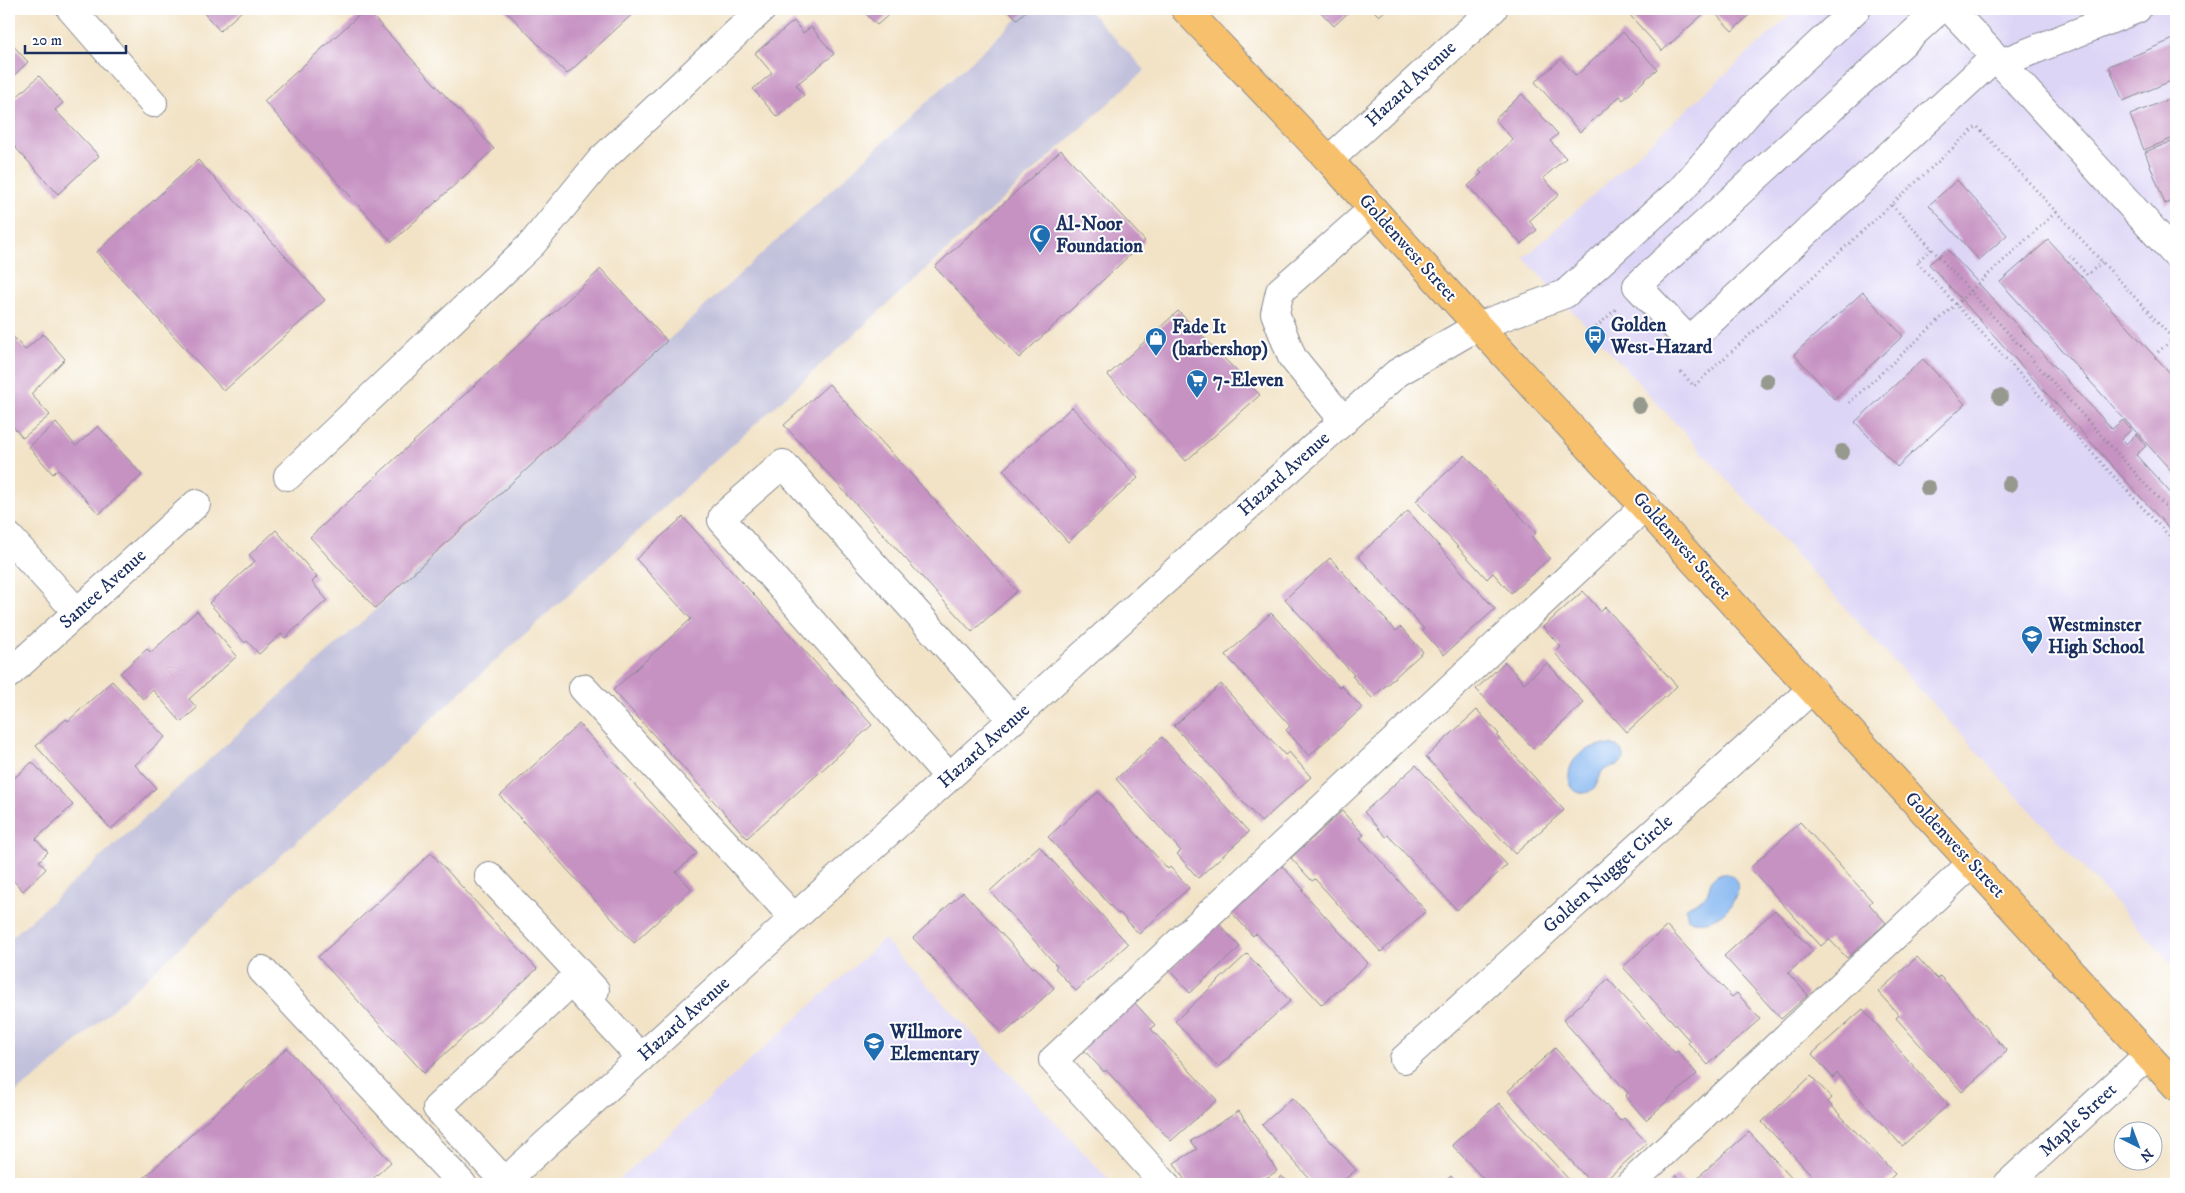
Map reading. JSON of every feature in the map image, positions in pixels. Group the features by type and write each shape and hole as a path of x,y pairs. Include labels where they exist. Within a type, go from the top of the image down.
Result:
{"main road":[{"name":"Goldenwest Street","path":"1185,9 1330,160 1478,326 2176,1086"}],"street":[{"path":"71,9 153,103"},
{"path":"288,476 532,244 601,160 762,9"},
{"name":"Hazard Avenue","path":"1330,160 1493,9"},
{"name":"Hazard Avenue","path":"504,1183 949,776 1397,373 1478,326 1565,294 1682,189 1759,100 1856,9"},
{"path":"1940,9 1638,286 1689,341 1998,60 2137,9"},
{"path":"1950,9 2176,255"},
{"path":"1344,420 1292,357 1275,313 1280,291 1373,209"},
{"path":"949,776 722,520 723,516 783,464 1013,720"},
{"name":"Santee Avenue","path":"9,674 196,504"},
{"path":"1165,1184 1053,1060 1645,506"},
{"path":"9,537 78,613"},
{"path":"583,688 794,918"},
{"name":"Golden Nugget Circle","path":"1404,1059 1812,689"},
{"path":"1630,1184 1972,864"},
{"path":"489,876 646,1054"},
{"path":"262,970 462,1184"},
{"path":"504,1183 437,1108 571,982 646,1054"},
{"name":"Maple Street","path":"2008,1184 2148,1055"}],"path":[{"path":"1681,372 1694,386 1978,126 2176,342"},
{"path":"1892,205 2176,518"},
{"path":"1849,403 2056,212"},
{"path":"1931,249 1917,262 2176,544"},
{"path":"2070,255 2087,275 2102,262"},
{"path":"1589,334 1620,305"},
{"path":"2158,352 2173,339"}],"shaded area":[{"path":"1028,9 1087,9 1145,70 41,1074 9,1097 9,940 365,619"},
{"name":"Westminster High School","path":"1797,9 2176,9 2176,969 1524,258"},
{"name":"Willmore Elementary","path":"884,939 1113,1184 614,1184"}],"water":[{"path":"1602,745 1617,746 1622,752 1623,760 1602,771 1598,782 1592,790 1582,793 1575,790 1569,776 1571,766 1576,757 1587,750"},
{"path":"1722,873 1733,877 1737,884 1737,893 1732,903 1724,912 1713,919 1701,921 1688,919 1686,909 1706,895 1713,879"}],"building":[{"path":"202,9 244,9 220,31"},
{"path":"366,9 494,149 392,242 264,101"},
{"path":"504,9 638,9 567,74"},
{"path":"861,9 895,9 877,25"},
{"path":"1007,9 1028,9 1017,19"},
{"path":"1318,9 1349,9 1351,10 1334,26"},
{"path":"1372,9 1387,9 1379,16"},
{"path":"1633,9 1709,9 1662,51 1628,13"},
{"path":"1711,9 1756,9 1732,31"},
{"path":"794,21 803,33 811,27 834,54 796,85 804,95 777,117 753,89 772,73 755,53"},
{"path":"1623,32 1657,69 1623,100 1620,96 1580,132 1535,82 1561,59 1576,76"},
{"path":"2176,38 2176,79 2123,101 2109,66"},
{"path":"9,41 28,62 9,80"},
{"path":"39,76 63,103 55,110 99,156 58,194 14,146 9,151 9,104"},
{"path":"1522,94 1558,134 1550,141 1566,158 1543,178 1559,195 1529,221 1537,230 1521,244 1468,186 1482,173 1479,171 1513,140 1495,119"},
{"path":"2176,96 2176,137 2144,150 2130,115"},
{"path":"2176,140 2176,200 2165,204 2145,152"},
{"name":"Al-Noor Foundation","path":"1061,150 1145,241 1019,358 935,267"},
{"path":"198,160 325,300 224,391 97,252"},
{"path":"1957,180 2007,235 1979,260 1929,205"},
{"path":"2048,240 2172,375 2176,372 2176,476 2000,282"},
{"path":"1947,249 2112,429 2123,420 2131,430 2121,439 2126,444 2136,434 2146,446 2136,455 2176,499 2176,536 1929,264"},
{"path":"601,269 667,341 375,608 310,537"},
{"path":"1863,292 1903,336 1834,399 1794,354"},
{"name":"7-Eleven","path":"1178,311 1260,395 1186,461 1108,375"},
{"path":"9,332 25,350 43,334 65,359 31,394 50,415 23,438 9,422"},
{"path":"1923,359 1965,404 1897,467 1855,422"},
{"path":"829,384 1017,591 972,632 784,425"},
{"path":"1072,407 1138,478 1068,542 1003,470"},
{"path":"56,423 76,446 98,426 142,475 99,514 58,469 53,474 29,447"},
{"path":"1465,455 1536,533 1532,537 1550,558 1511,593 1493,573 1487,579 1416,501"},
{"path":"1408,511 1495,609 1444,655 1422,630 1424,629 1358,556"},
{"path":"683,517 872,725 747,838 613,690 691,619 636,559"},
{"path":"276,530 317,577 312,582 327,600 285,638 281,634 259,654 247,641 245,643 209,603 255,561 249,555"},
{"path":"1330,558 1396,631 1401,627 1423,652 1372,698 1352,676 1354,675 1285,599"},
{"path":"1583,591 1601,612 1605,607 1677,686 1627,732 1555,653 1561,647 1543,627"},
{"path":"197,611 237,656 189,699 197,708 181,722 153,690 143,699 120,673 147,649 151,652"},
{"path":"1271,613 1339,687 1341,685 1362,708 1309,756 1286,730 1290,726 1226,655"},
{"path":"1505,662 1524,683 1547,663 1584,703 1534,749 1476,689"},
{"path":"112,681 165,737 135,765 156,788 111,829 36,746 66,719 68,721"},
{"path":"1221,684 1285,755 1289,752 1311,777 1261,822 1174,726"},
{"path":"1477,710 1499,734 1497,736 1564,810 1515,854 1426,757"},
{"path":"579,724 697,853 676,872 692,889 634,943 500,796"},
{"path":"1162,737 1249,832 1198,878 1177,854 1181,851 1116,779"},
{"path":"32,762 73,805 36,839 48,852 39,861 46,869 23,891 9,876 9,783"},
{"path":"1416,765 1507,865 1457,910 1388,835 1386,837 1364,812"},
{"path":"1098,792 1168,869 1170,867 1189,888 1139,934 1120,913 1118,914 1048,837"},
{"path":"1342,811 1364,835 1360,838 1426,911 1381,952 1315,879 1312,881 1291,858"},
{"path":"1800,822 1872,901 1869,904 1886,923 1847,958 1829,939 1821,946 1750,868"},
{"path":"1039,846 1128,944 1076,991 1055,968 1057,966 990,891"},
{"path":"431,853 537,969 424,1073 318,957"},
{"path":"1282,866 1304,890 1302,891 1368,963 1322,1005 1256,933 1253,936 1231,912"},
{"path":"963,892 1054,988 1004,1034 913,938"},
{"path":"1775,910 1813,951 1788,973 1808,995 1781,1019 1724,956"},
{"path":"1219,924 1240,947 1190,993 1169,970"},
{"path":"1667,926 1732,997 1737,993 1760,1019 1708,1065 1688,1043 1690,1041 1623,967"},
{"path":"1247,954 1290,1001 1218,1067 1175,1021"},
{"path":"1917,957 1937,979 1940,976 2007,1051 1962,1092 1896,1018 1899,1015 1878,992"},
{"path":"1608,979 1675,1053 1677,1051 1697,1074 1646,1120 1625,1096 1628,1093 1563,1020"},
{"path":"1133,1001 1155,1025 1151,1029 1217,1100 1171,1141 1106,1070 1104,1072 1082,1048"},
{"path":"1863,1009 1948,1105 1902,1146 1837,1073 1833,1078 1812,1054"},
{"path":"287,1048 391,1162 367,1184 137,1184"},
{"path":"1555,1048 1620,1121 1624,1118 1647,1143 1601,1184 1592,1184 1508,1091"},
{"path":"1811,1076 1832,1098 1828,1102 1895,1174 1885,1184 1820,1184 1762,1122"},
{"path":"1292,1098 1356,1170 1339,1184 1314,1184 1262,1125"},
{"path":"1499,1103 1573,1184 1488,1184 1452,1145"},
{"path":"1239,1111 1277,1171 1257,1184 1219,1184 1217,1180 1209,1184 1187,1184 1174,1163 1197,1149 1191,1141"},
{"path":"1749,1132 1797,1184 1705,1184 1698,1177"},
{"path":"1677,1175 1685,1184 1667,1184"},
{"path":"1281,1176 1292,1184 1275,1184"},
{"path":"1451,1176 1458,1184 1442,1184"}],"place":[{"name":"Al-Noor Foundation","path":"1040,254"},
{"name":"Golden West-Hazard","path":"1595,355"},
{"name":"Fade It (barbershop)","path":"1156,357"},
{"name":"7-Eleven","path":"1197,399"},
{"name":"Westminster High School","path":"2032,655"},
{"name":"Willmore Elementary","path":"874,1062"}]}
